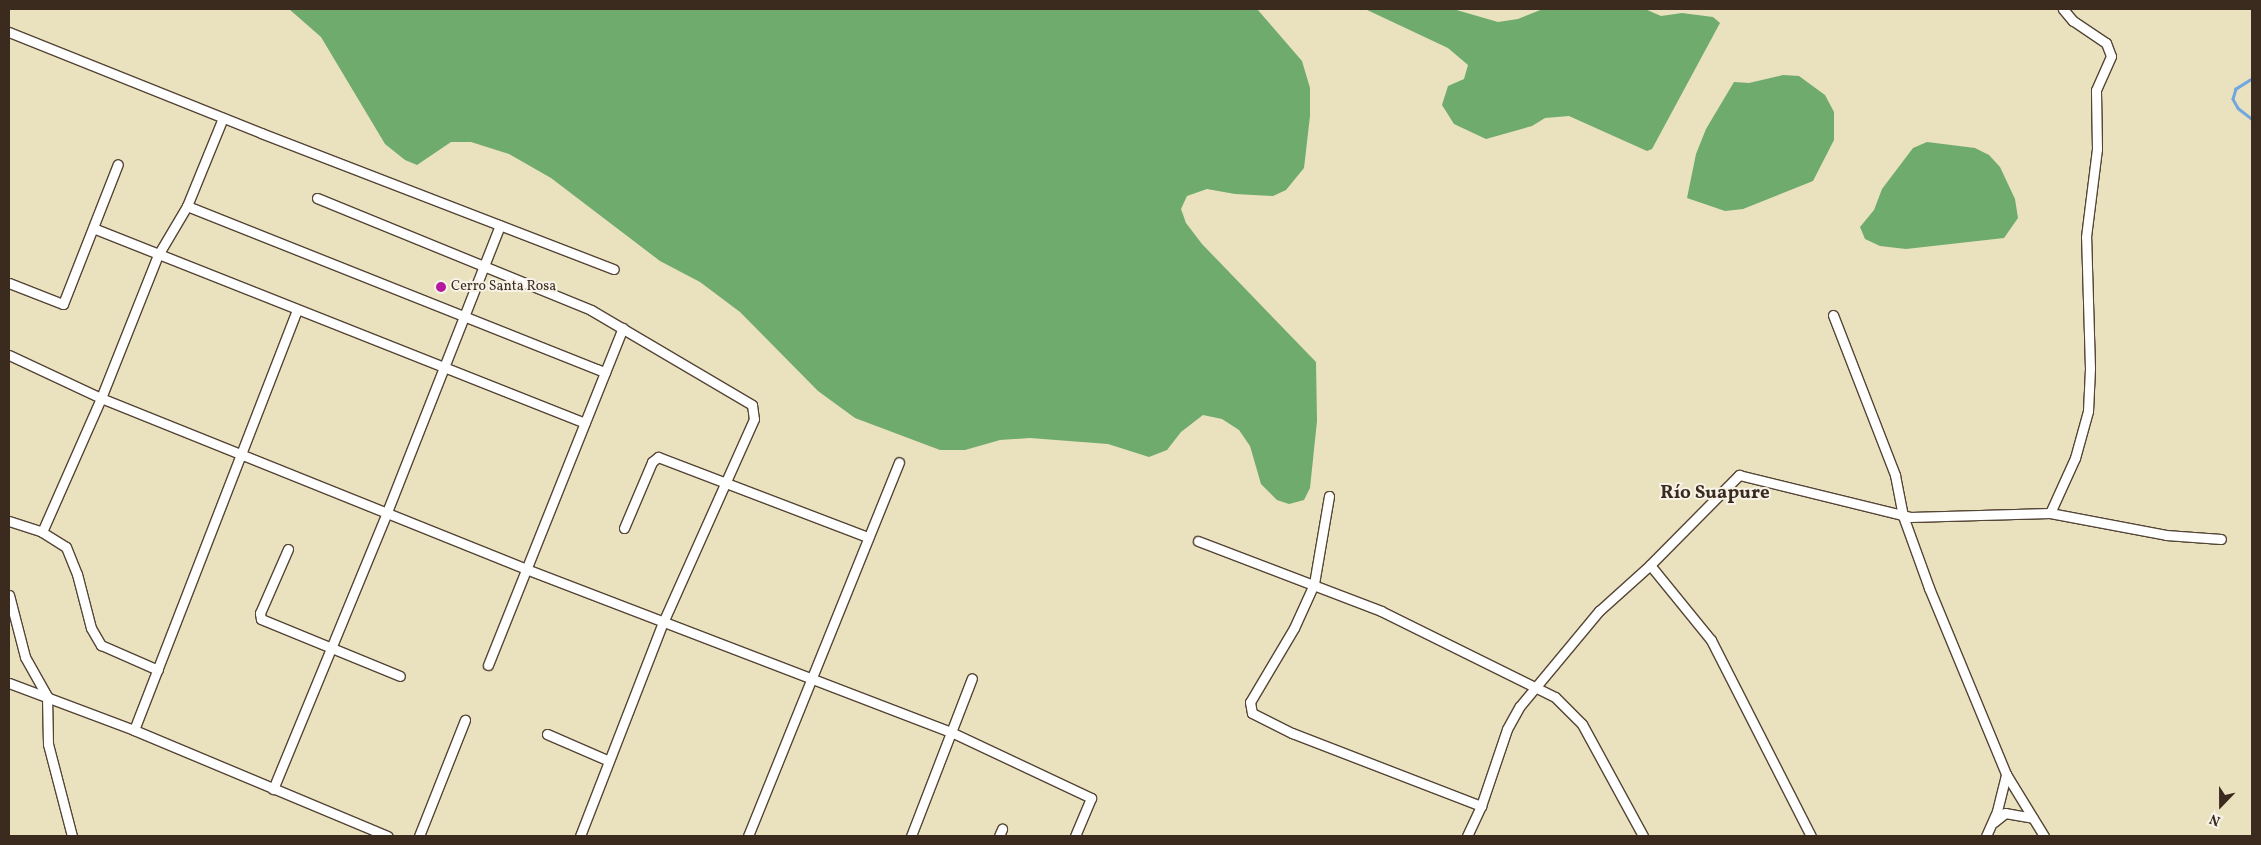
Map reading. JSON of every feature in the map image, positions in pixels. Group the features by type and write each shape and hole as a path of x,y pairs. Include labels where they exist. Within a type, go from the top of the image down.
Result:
{"street":[{"path":"2050,513 2075,458 2088,411 2090,368 2086,237 2097,149 2096,90 2111,56 2106,43 2072,21 2064,9"},
{"path":"9,32 223,118 614,269"},
{"path":"42,532 102,398 158,255 187,206 223,118"},
{"path":"9,283 63,304 118,164"},
{"path":"317,198 591,310 752,405 754,419 727,483 663,622 607,760 580,836"},
{"path":"187,206 606,372"},
{"path":"273,789 330,646 387,512 500,225"},
{"path":"93,228 585,423"},
{"path":"134,730 240,452 297,310"},
{"path":"1833,315 1895,475 1903,516 2006,774 2044,836"},
{"path":"488,665 623,328"},
{"path":"9,355 102,398 240,452 526,569 951,732 1091,798 1075,836"},
{"path":"624,528 652,462 658,457 868,537"},
{"path":"748,836 899,462"},
{"path":"1467,836 1481,806 1507,729 1537,686 1599,611 1650,565 1739,475 1903,516 2050,513 2166,535 2221,539"},
{"path":"1329,496 1314,584 1294,628 1250,702 1252,713 1292,733 1481,806"},
{"path":"9,521 42,532 66,547 71,557 95,637 113,651 158,670"},
{"path":"1198,540 1314,584 1408,623 1537,686 1567,707 1582,724 1643,836"},
{"path":"288,549 260,616 400,676"},
{"path":"1650,565 1711,640 1812,836"},
{"path":"9,595 25,657 47,696 48,744 72,836"},
{"path":"911,836 972,678"},
{"path":"9,683 134,730 388,836"},
{"path":"419,836 465,720"},
{"path":"547,734 607,760"},
{"path":"1986,836 1994,822 2006,774"},
{"path":"1994,822 2005,813 2033,818"}],"green space":[{"path":"289,9 1257,9 1302,61 1310,88 1310,116 1304,168 1286,190 1273,196 1235,194 1207,189 1187,196 1181,209 1186,223 1202,244 1316,362 1317,421 1310,488 1304,500 1289,504 1277,500 1261,484 1250,446 1239,430 1222,419 1203,415 1181,432 1167,450 1149,457 1108,444 1030,438 1000,440 965,450 940,450 855,418 818,391 740,312 700,282 660,261 551,178 509,154 471,142 451,142 417,165 405,160 385,144 321,37"},
{"path":"1365,9 1453,9 1498,22 1518,19 1543,9 1645,9 1661,16 1682,13 1713,17 1720,23 1652,149 1647,151 1569,116 1545,118 1532,126 1486,139 1454,124 1442,105 1448,86 1464,79 1468,65 1448,48"},
{"path":"1783,75 1799,76 1825,95 1834,112 1834,140 1813,181 1743,209 1725,211 1687,198 1696,154 1706,129 1734,82 1749,83"},
{"path":"1927,142 1975,148 1989,155 2000,167 2015,199 2018,218 2004,238 1906,249 1880,246 1865,239 1860,227 1874,210 1882,189 1913,148"}],"waterway":[{"path":"2252,79 2236,89 2233,99 2238,108 2252,119"}],"place":[{"name":"Cerro Santa Rosa","path":"441,287"}],"district":[{"name":"Río Suapure","path":"1715,494"}]}
